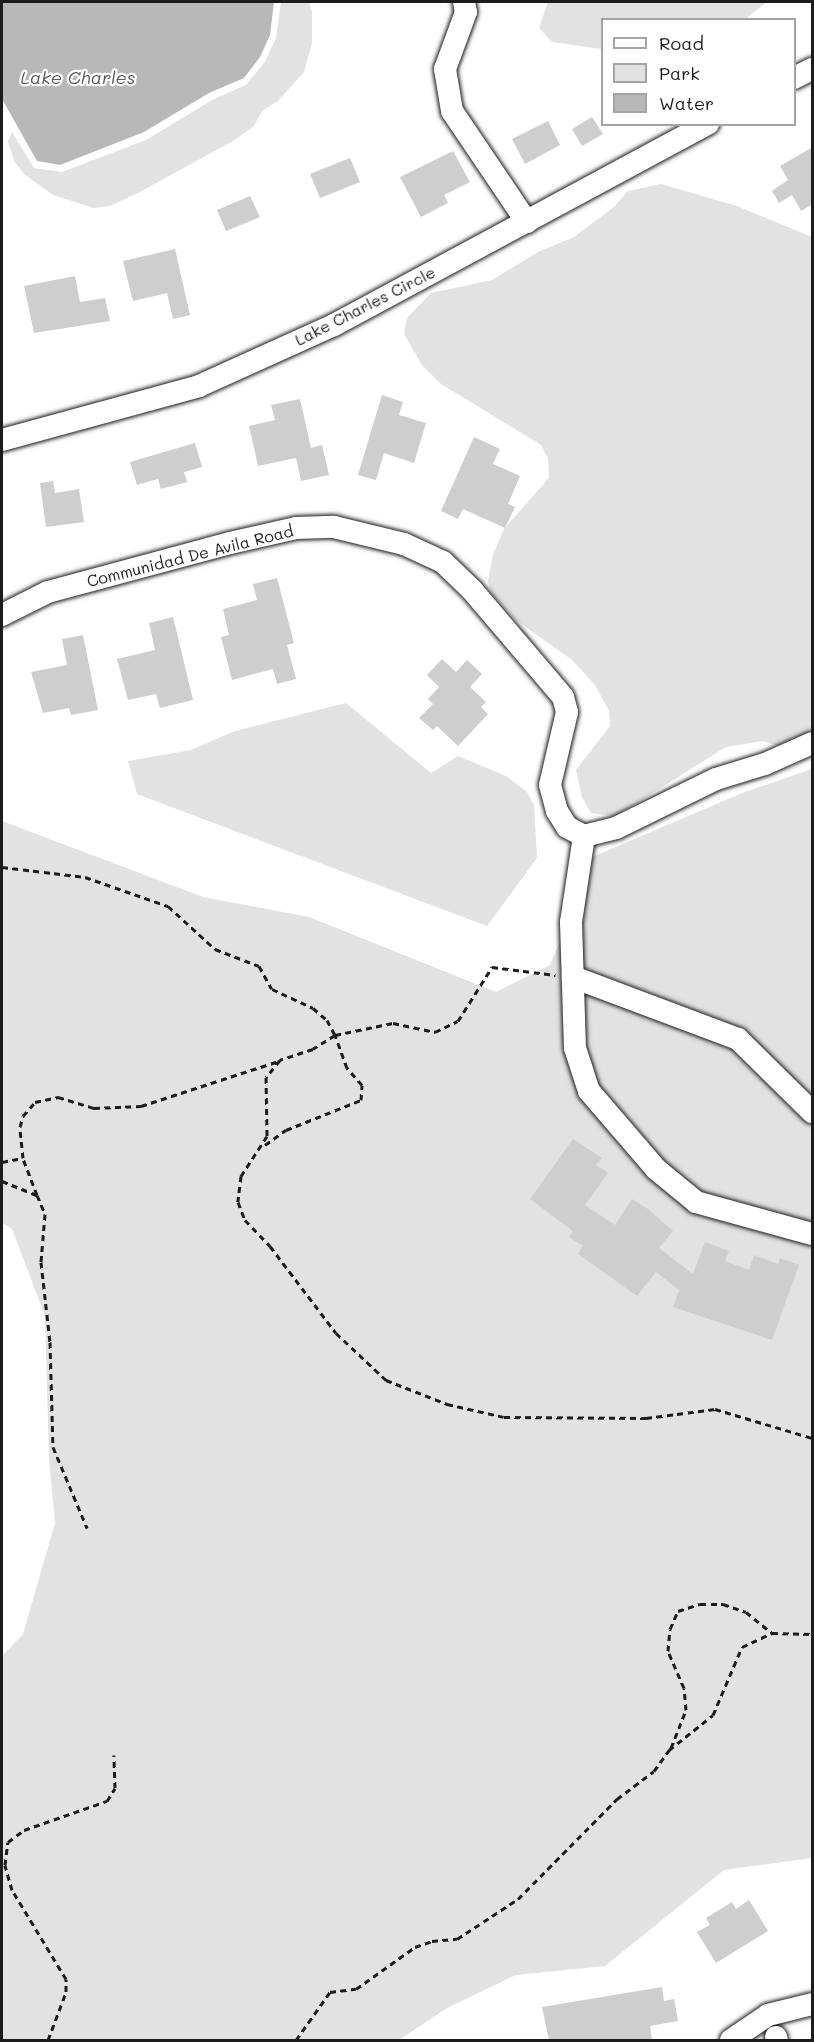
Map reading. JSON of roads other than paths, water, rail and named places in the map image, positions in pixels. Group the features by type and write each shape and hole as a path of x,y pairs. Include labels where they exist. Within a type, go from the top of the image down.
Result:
{"street":[{"path":"464,2 466,12 445,69 452,111 527,222"},
{"path":"796,78 813,69"},
{"name":"Lake Charles Circle","path":"2,440 199,386 334,325 704,126"},
{"name":"Communidad De Avila Road","path":"2,615 48,592 296,528 334,527 404,544 443,562 563,697 567,712 550,785 557,811 567,827 584,836"},
{"path":"813,743 765,764 716,778 616,828 584,836 572,922 575,1048 589,1091 656,1169 696,1202 813,1234"},
{"path":"573,977 738,1039 813,1112"},
{"path":"731,2040 768,2015 813,2004"}],"water":[{"name":"Lake Charles","path":"2,2 274,2 270,35 260,57 244,78 209,93 144,132 60,165 37,161 2,99"}]}
